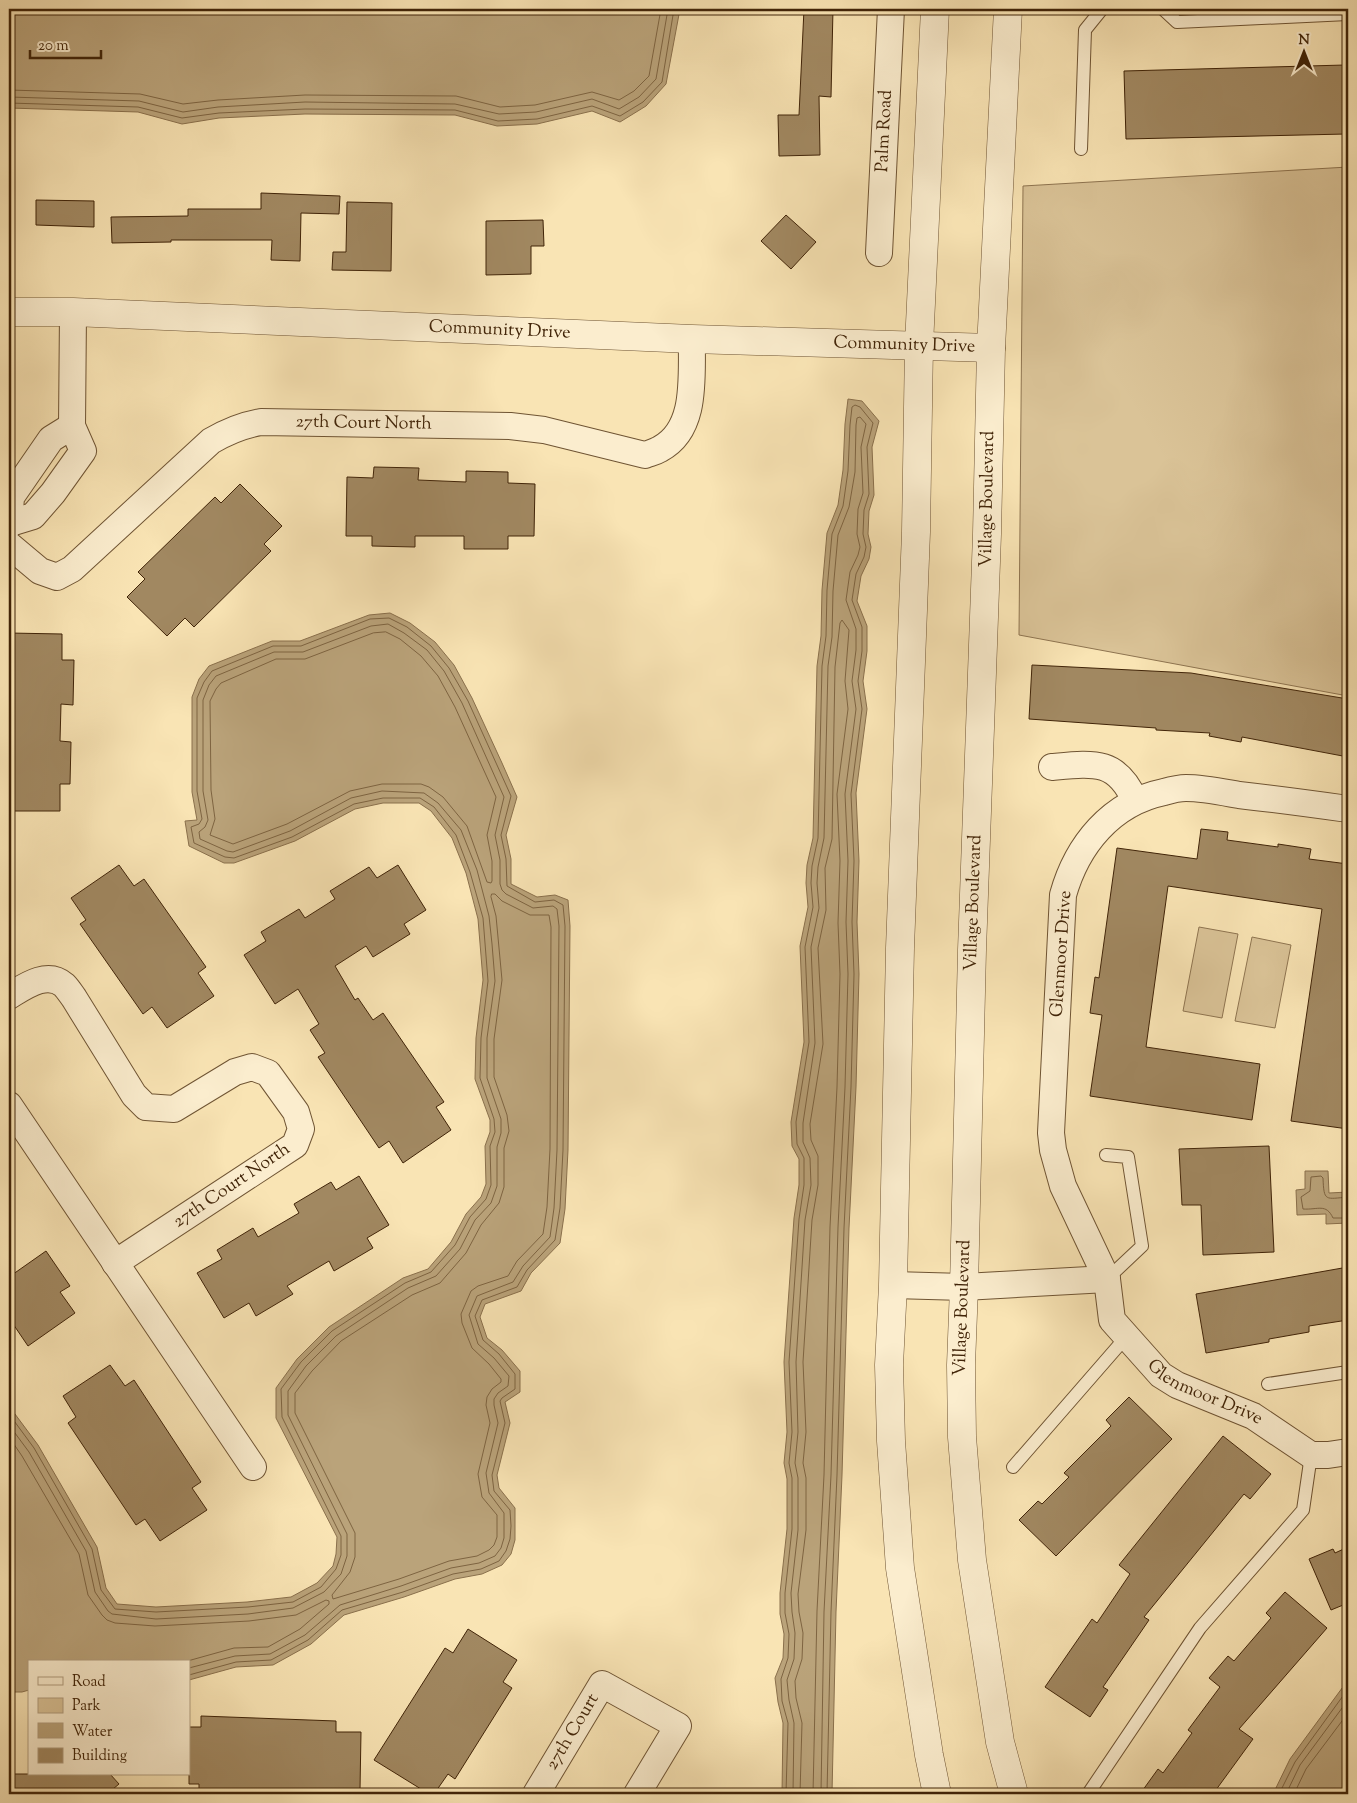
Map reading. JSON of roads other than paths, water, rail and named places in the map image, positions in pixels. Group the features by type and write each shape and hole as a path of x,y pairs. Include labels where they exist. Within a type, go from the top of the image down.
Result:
{"street":[{"name":"Palm Road","path":"879,253 891,9"},
{"path":"935,9 919,345 916,532 900,948 893,1285 889,1365 890,1412 900,1568 929,1755 938,1794"},
{"name":"Village Boulevard","path":"1008,9 991,348 987,544 972,950 961,1365 962,1419 972,1560 1000,1742 1014,1794"},
{"name":"Community Drive","path":"9,312 73,312 692,339 991,348"},
{"name":"27th Court North","path":"73,312 72,426 51,439 10,497 9,531 40,571 56,577 72,569 211,442 226,432 244,425 262,422 510,426 544,430 645,455 661,449 674,438 690,406 692,339"},
{"path":"1052,767 1083,764 1102,766 1117,773 1129,786 1135,801"},
{"name":"Glenmoor Drive","path":"1311,1455 1253,1416 1177,1385 1161,1375 1112,1320 1107,1279 1063,1186 1053,1150 1051,1133 1063,895 1068,877 1084,846 1107,821 1135,801 1151,795 1184,788 1348,809"},
{"name":"27th Court North","path":"9,996 30,984 46,979 63,984 74,998 134,1095 146,1107 174,1109 235,1072 252,1067 268,1073 296,1112 301,1129 295,1145 115,1263"},
{"path":"11,1114 115,1263 252,1467"},
{"path":"893,1285 964,1287 1107,1279"},
{"path":"1311,1455 1348,1452"},
{"name":"27th Court","path":"536,1794 602,1684 678,1726 638,1794"}],"lane":[{"path":"1081,149 1085,30 1102,9"},
{"path":"1164,9 1177,22 1314,12 1348,14"},
{"path":"1106,1156 1128,1157 1142,1246 1107,1279"},
{"path":"1014,1467 1127,1336"},
{"path":"1268,1384 1348,1372"},
{"path":"1088,1794 1200,1628 1303,1510 1311,1455"}],"water":[{"path":"9,9 680,9 666,84 646,106 620,122 592,111 537,124 497,126 455,115 305,114 219,118 182,124 138,112 9,108"},
{"path":"848,399 862,401 879,421 872,447 874,495 869,511 868,534 871,547 869,559 861,576 857,601 867,626 867,651 863,681 867,709 856,793 859,861 857,922 859,974 836,1612 832,1794 782,1794 783,1723 775,1678 783,1658 784,1634 780,1614 780,1593 787,1529 787,1479 784,1463 787,1432 784,1362 794,1218 799,1185 799,1159 792,1146 791,1122 804,1042 800,946 808,907 807,865 813,838 817,666 821,636 822,590 827,533 838,505 843,470"},
{"path":"390,613 410,623 435,642 454,665 472,698 517,797 506,835 511,859 511,884 537,897 555,895 568,900 570,926 568,1150 565,1209 560,1243 531,1273 521,1291 485,1304 480,1317 487,1338 502,1350 520,1371 520,1392 505,1402 510,1423 497,1475 499,1488 515,1508 515,1540 511,1554 502,1565 482,1574 455,1579 344,1615 311,1644 273,1665 236,1667 190,1680 190,1660 28,1660 28,1690 9,1692 9,1406 38,1445 97,1547 106,1588 117,1604 156,1607 247,1602 291,1597 317,1583 333,1566 337,1537 276,1418 276,1388 297,1359 329,1327 403,1278 428,1269 451,1242 466,1214 481,1197 486,1184 485,1146 490,1132 490,1120 475,1079 476,1038 483,980 478,919 466,873 452,838 431,811 419,803 383,803 355,809 295,841 234,863 224,863 189,846 185,821 197,820 192,792 192,697 199,679 209,666 272,641 300,641 369,615"},
{"path":"1305,1171 1328,1171 1329,1193 1348,1192 1348,1223 1326,1224 1326,1214 1297,1215 1296,1190 1305,1189"},
{"path":"1348,1680 1348,1794 1273,1794 1290,1759"}]}
